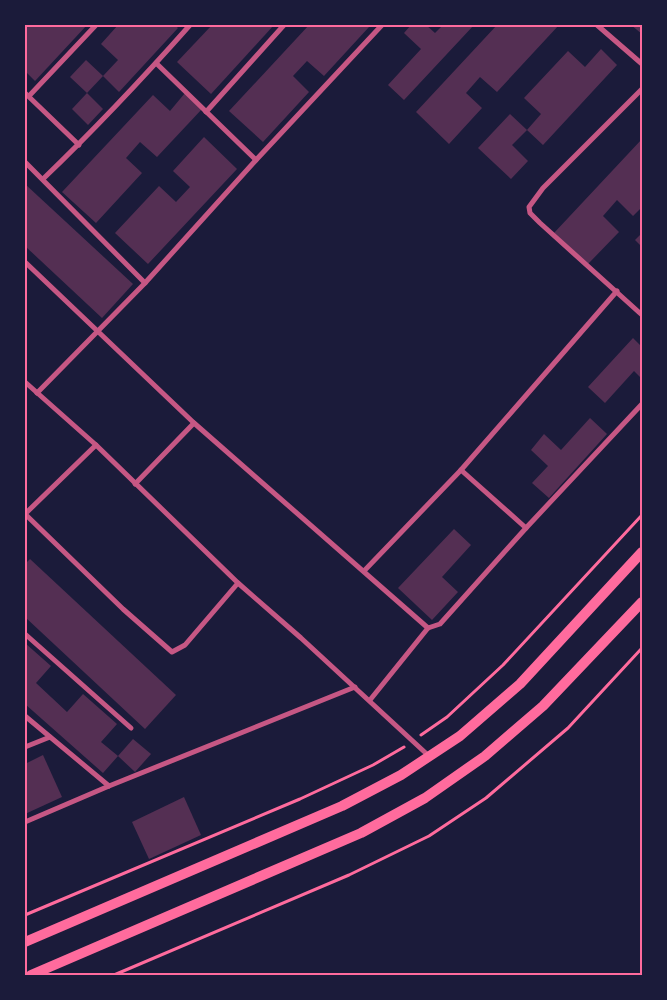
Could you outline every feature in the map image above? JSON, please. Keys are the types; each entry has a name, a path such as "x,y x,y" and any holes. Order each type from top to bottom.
{"main road":[{"path":"25,942 342,806 372,792 430,757 488,713 520,684 642,552"},
{"path":"31,975 361,833 425,798 485,756 543,706 642,602"}],"street":[{"path":"79,145 27,95 96,25"},
{"path":"43,179 79,145 156,64 190,25"},
{"path":"206,112 284,25"},
{"path":"596,25 642,64"},
{"path":"37,393 144,283 378,26"},
{"path":"156,64 256,160"},
{"path":"642,89 543,188 529,207 530,213 540,223 642,315"},
{"path":"25,162 144,283"},
{"path":"25,262 194,422 428,628"},
{"path":"364,572 461,470 617,291"},
{"path":"25,382 96,445 238,583 370,700 412,742 430,757"},
{"path":"370,700 428,628 440,624 526,528 642,404"},
{"path":"135,484 194,422"},
{"path":"96,445 25,514 124,609 172,652 185,645 238,583"},
{"path":"461,470 526,528"},
{"path":"25,634 132,728"},
{"path":"25,822 108,786 355,687"},
{"path":"25,716 108,786"},
{"path":"25,747 50,737"}],"path":[{"path":"25,914 300,799 373,765 412,742 446,717 503,665 642,515"},
{"path":"114,975 349,875 429,836 486,798 568,728 642,648"}],"building":[{"path":"25,25 87,25 35,81 25,71"},
{"path":"118,25 175,25 178,28 119,92 103,76 118,60 101,44"},
{"path":"212,25 274,25 211,94 177,62"},
{"path":"309,25 366,25 369,27 324,76 307,61 293,76 309,92 263,142 229,111"},
{"path":"411,25 426,25 435,33 443,25 474,25 404,100 388,85 421,49 404,33"},
{"path":"497,25 559,25 497,92 480,77 466,93 482,108 449,144 416,112"},
{"path":"631,25 642,25 642,34"},
{"path":"601,49 617,65 543,145 527,130 541,114 524,98 568,51 585,67"},
{"path":"86,60 103,76 87,93 70,77"},
{"path":"87,93 103,109 88,125 72,109"},
{"path":"185,93 202,109 157,157 140,142 126,158 142,173 96,223 62,192 153,95 170,111"},
{"path":"510,114 527,130 512,145 528,161 511,179 478,148"},
{"path":"204,137 237,169 148,264 115,233 159,186 176,202 190,187 173,171"},
{"path":"642,139 642,207 633,216 617,200 603,216 619,232 588,264 554,233"},
{"path":"25,184 133,284 102,318 25,246"},
{"path":"642,233 642,247 635,240"},
{"path":"633,338 642,347 642,379 634,371 605,403 588,387"},
{"path":"590,418 607,434 549,498 532,483 548,466 531,450 544,434 561,450"},
{"path":"454,529 471,545 442,577 458,592 432,620 398,588"},
{"path":"30,559 176,695 145,729 25,617 25,564"},
{"path":"25,643 51,666 36,683 67,712 83,694 117,724 101,742 118,756 103,773 25,704"},
{"path":"133,739 151,754 135,772 118,756"},
{"path":"43,755 62,797 25,814 25,764"},
{"path":"184,797 201,835 149,859 132,822"}]}
